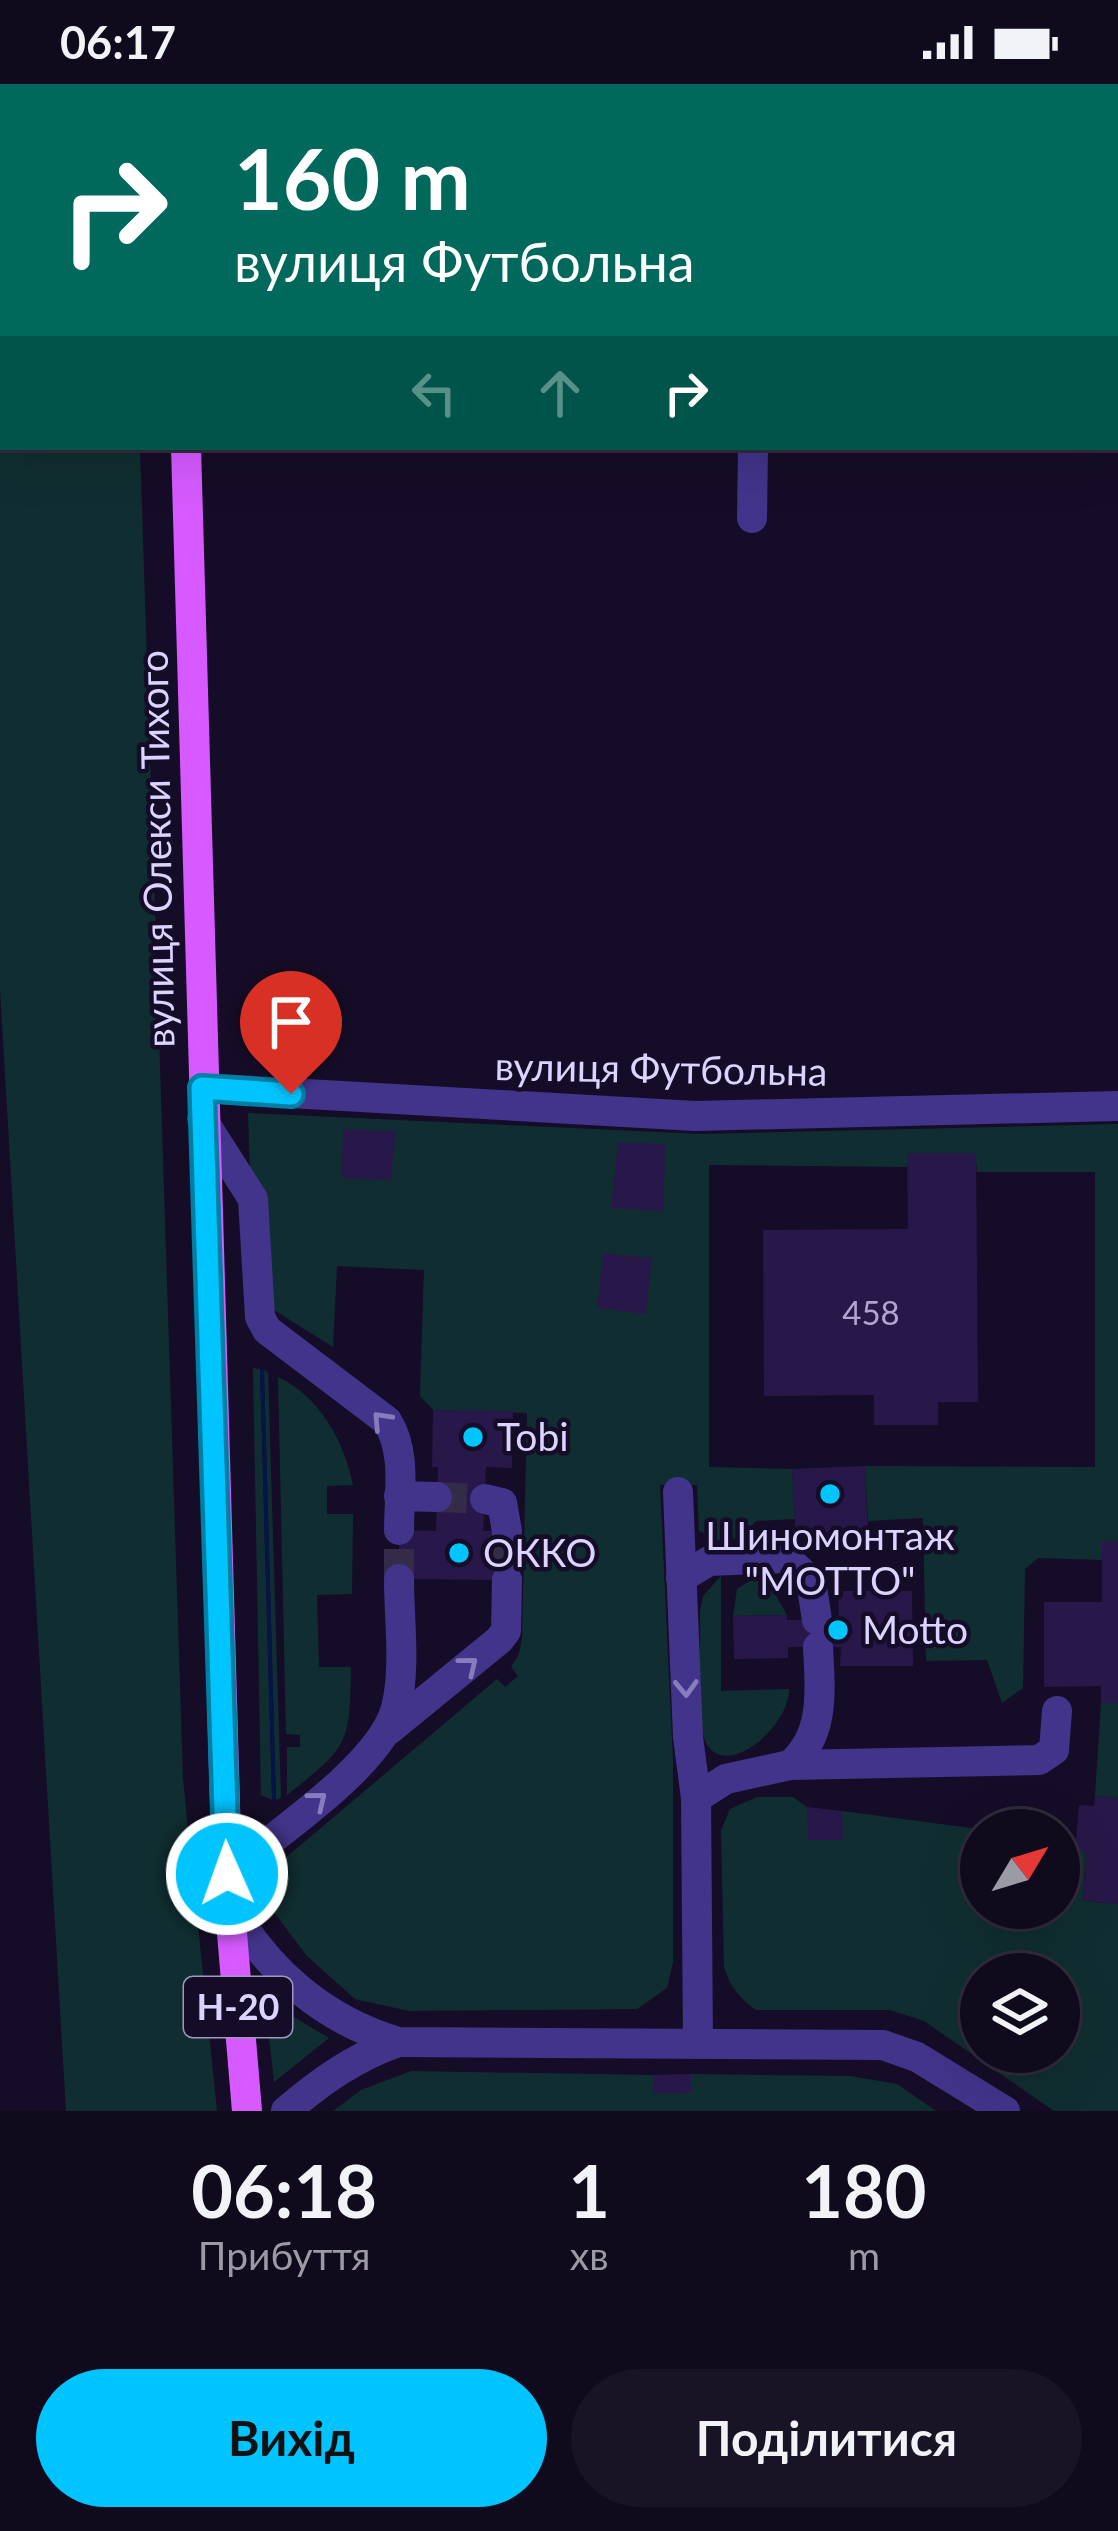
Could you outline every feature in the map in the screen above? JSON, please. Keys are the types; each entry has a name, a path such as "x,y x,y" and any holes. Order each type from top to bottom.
{"main road":[{"name":"вулиця Олекси Тихого","path":"186,450 228,1889 248,2111"}],"street":[{"path":"752,518 754,450"},
{"name":"вулиця Футбольна","path":"202,1104 695,1116 1118,1106"},
{"path":"202,1104 253,1199 260,1317 268,1330 387,1421 399,1446 399,1530"},
{"path":"678,1492 688,1737 697,1798 698,2042"},
{"path":"399,1496 437,1497"},
{"path":"484,1499 502,1503 506,1531"},
{"path":"681,1578 709,1561 786,1558 811,1580 821,1702 806,1746 790,1765"},
{"path":"389,1730 400,1691 399,1579"},
{"path":"507,1580 506,1631 500,1640 389,1730 228,1889 256,1946 309,1999 364,2032 398,2042 883,2045 917,2057 1005,2111"},
{"path":"697,1798 726,1779 790,1765 1039,1760 1054,1750 1057,1712"},
{"path":"286,2111 336,2072 369,2052 398,2042"},
{"path":"883,2045 940,2087 963,2111"}],"green space":[{"path":"0,450 140,450 183,1779 217,2111 66,2111 0,989"},
{"path":"248,1113 701,1134 1118,1124 1118,1541 1102,1560 1038,1558 1025,1569 1023,1688 1002,1703 987,1660 926,1661 923,1518 868,1521 865,1466 1095,1467 1095,1172 977,1172 975,1153 908,1153 907,1167 709,1165 709,1467 792,1469 795,1519 756,1521 741,1538 717,1540 699,1531 697,1485 660,1485 673,1761 673,1962 667,1988 637,2009 409,2011 355,1999 307,1956 263,1898 263,1884 283,1860 497,1679 505,1687 518,1676 511,1667 522,1638 527,1413 433,1410 420,1396 424,1270 337,1266 333,1347 274,1310 250,1173"},
{"path":"253,1368 260,1369 272,1800 261,1795"},
{"path":"264,1370 268,1372 281,1798 276,1800"},
{"path":"278,1377 306,1396 328,1422 353,1485 327,1486 327,1514 353,1514 352,1594 317,1595 319,1667 351,1667 346,1729 334,1754 287,1795 287,1747 300,1747 300,1735 286,1734"},
{"path":"721,1576 721,1691 789,1689 786,1705 766,1735 737,1754 722,1755 711,1749 703,1734 699,1692 700,1611 703,1596"},
{"path":"754,1578 769,1583 787,1615 733,1616 737,1589"},
{"path":"1101,1703 1118,1703 1118,1798 1095,1796"},
{"path":"757,1797 793,1797 807,1807 809,1840 842,1840 842,1811 960,1827 960,1929 1080,1929 1080,1851 1086,1852 1083,1901 1118,1904 1118,2111 1054,2111 999,2073 1080,2073 1080,1953 960,1953 960,2046 924,2021 890,2010 756,2010 750,2006 732,1986 724,1967 721,1830 730,1809"},
{"path":"265,2000 329,2038 274,2082"},
{"path":"411,2071 653,2075 653,2093 691,2074 850,2076 897,2084 936,2111 333,2111 361,2090"}],"shaded area":[{"path":"260,1369 264,1370 276,1800 272,1800"}],"building":[{"path":"343,1129 396,1131 391,1180 341,1178"},
{"path":"618,1142 666,1144 663,1211 611,1208"},
{"path":"907,1153 976,1153 978,1402 938,1402 938,1425 874,1425 874,1395 764,1396 763,1230 908,1229"},
{"path":"603,1253 652,1258 646,1314 597,1308"},
{"path":"433,1410 513,1411 512,1468 486,1467 483,1531 516,1531 515,1580 399,1579 399,1530 436,1531"},
{"name":"Шиномонтаж \"МОТТО\"","path":"865,1466 868,1534 796,1537 792,1469"},
{"path":"1102,1541 1118,1541 1118,1703 1101,1703 1101,1686 1044,1687 1044,1602 1102,1602"},
{"path":"838,1591 912,1591 913,1666 840,1666 841,1647 788,1647 788,1658 734,1659 733,1616 839,1620"},
{"path":"1095,1796 1118,1798 1118,1904 1083,1901 1086,1852 1080,1851 1079,1805 1094,1806"},
{"path":"807,1807 842,1811 843,1840 808,1840"},
{"path":"691,2074 691,2093 653,2094 653,2075"}],"tunnel":[{"path":"437,1497 485,1499"},
{"path":"399,1530 399,1579"},
{"path":"507,1531 507,1580"}],"place":[{"name":"Tobi","path":"473,1437"},
{"name":"Шиномонтаж \"МОТТО\"","path":"830,1494"},
{"name":"ОККО","path":"459,1553"},
{"name":"Motto","path":"838,1630"}],"route":[{"path":"227,1874 202,1088 291,1094"}]}
